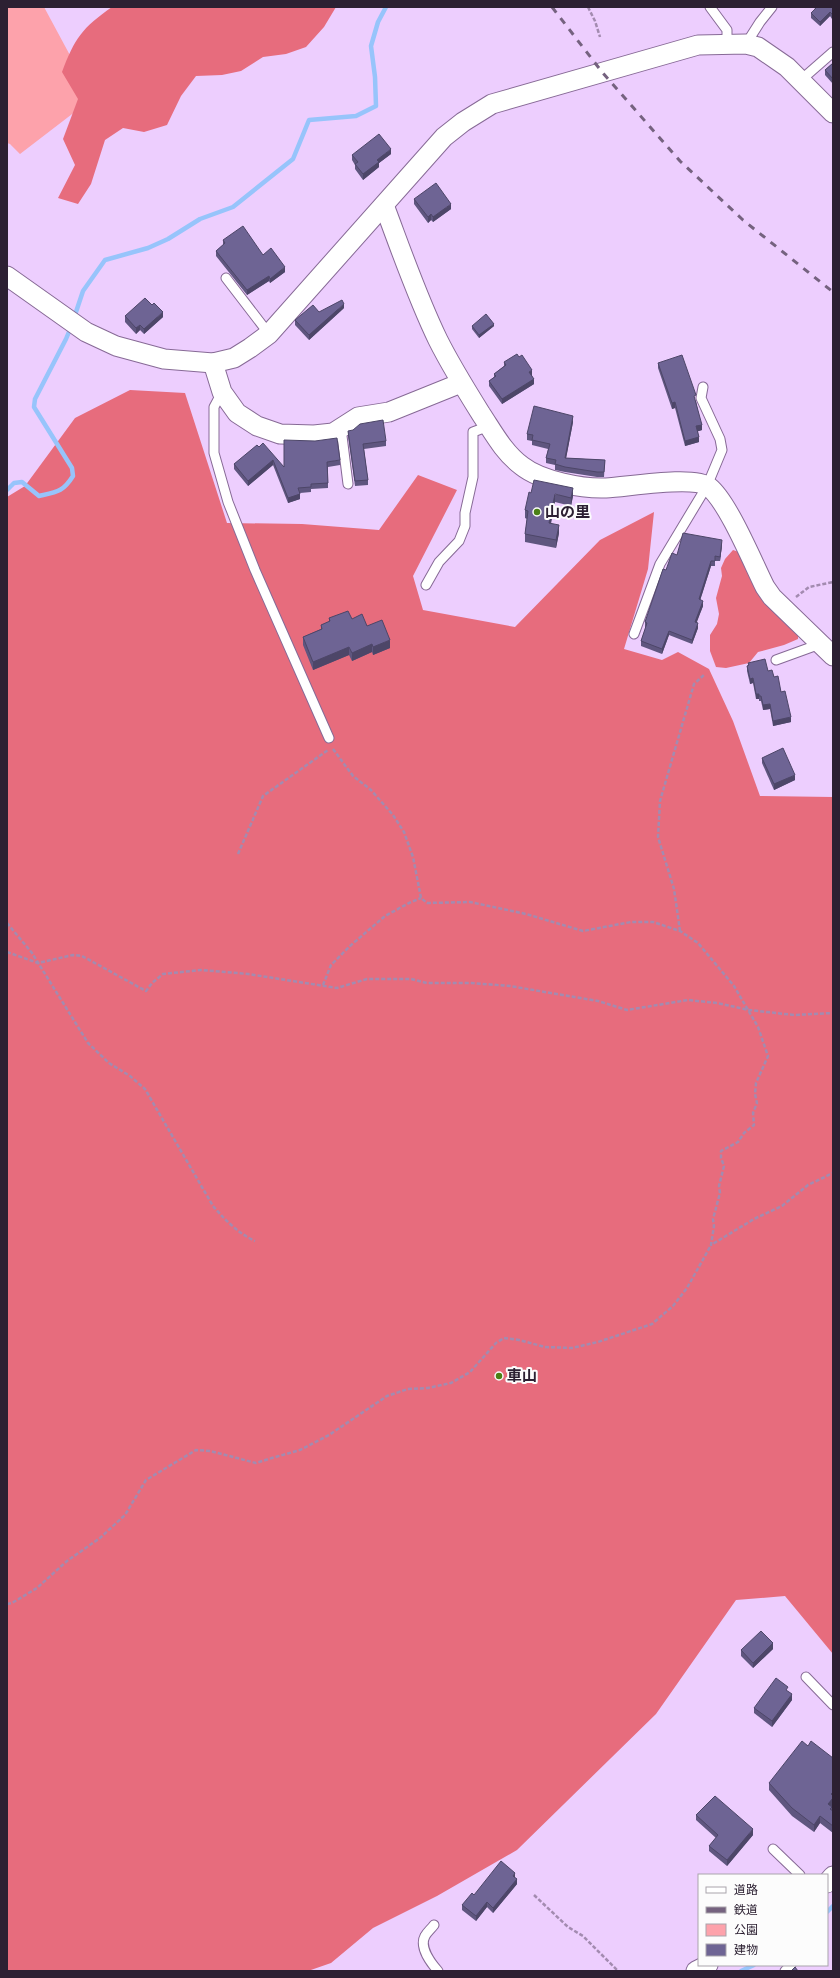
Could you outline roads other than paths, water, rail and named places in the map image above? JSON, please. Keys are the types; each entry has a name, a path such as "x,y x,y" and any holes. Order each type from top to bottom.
{"street":[{"path":"7,276 86,332 116,346 164,359 213,363 234,358 269,334 444,137 463,122 492,104 698,45 746,44 758,47 787,67 833,113"},
{"path":"384,205 422,304 438,341 461,383 510,456 523,467 575,486 605,488 682,482 695,482 707,486 723,504 765,587 827,650"},
{"path":"213,363 222,392 237,412 257,426 280,434 314,435 333,433 358,417 389,412 461,383"},
{"path":"696,1971 706,1966"}],"lane":[{"path":"710,7 727,30 727,44"},
{"path":"746,44 772,7"},
{"path":"801,80 833,52"},
{"path":"226,278 269,334"},
{"path":"634,634 660,564 707,486 722,450 720,439 701,398 703,387"},
{"path":"222,392 214,407 214,453 228,502 255,570 328,738"},
{"path":"426,585 439,562 459,542 465,526 464,513 473,477 473,432 489,426"},
{"path":"341,428 348,484"},
{"path":"776,660 827,650"},
{"path":"806,1677 833,1705"},
{"path":"773,1848 799,1874"},
{"path":"434,1926 424,1937 424,1946 430,1962 438,1971"}],"waterway":[{"path":"74,318 83,291 105,260 148,248 168,239 200,219 233,207 293,159 309,120 356,116 376,106 375,77 371,46 378,22 386,7"},
{"path":"7,490 14,483 22,482 39,496 63,488 73,476 72,468 34,407 35,399 71,327"},
{"path":"828,1911 833,1906"},
{"path":"741,1971 752,1966"}],"railway":[{"path":"552,7 602,72 680,161 743,220 833,292"}],"place":[{"name":"山の里","path":"537,512"},
{"name":"車山","path":"499,1376"}]}
